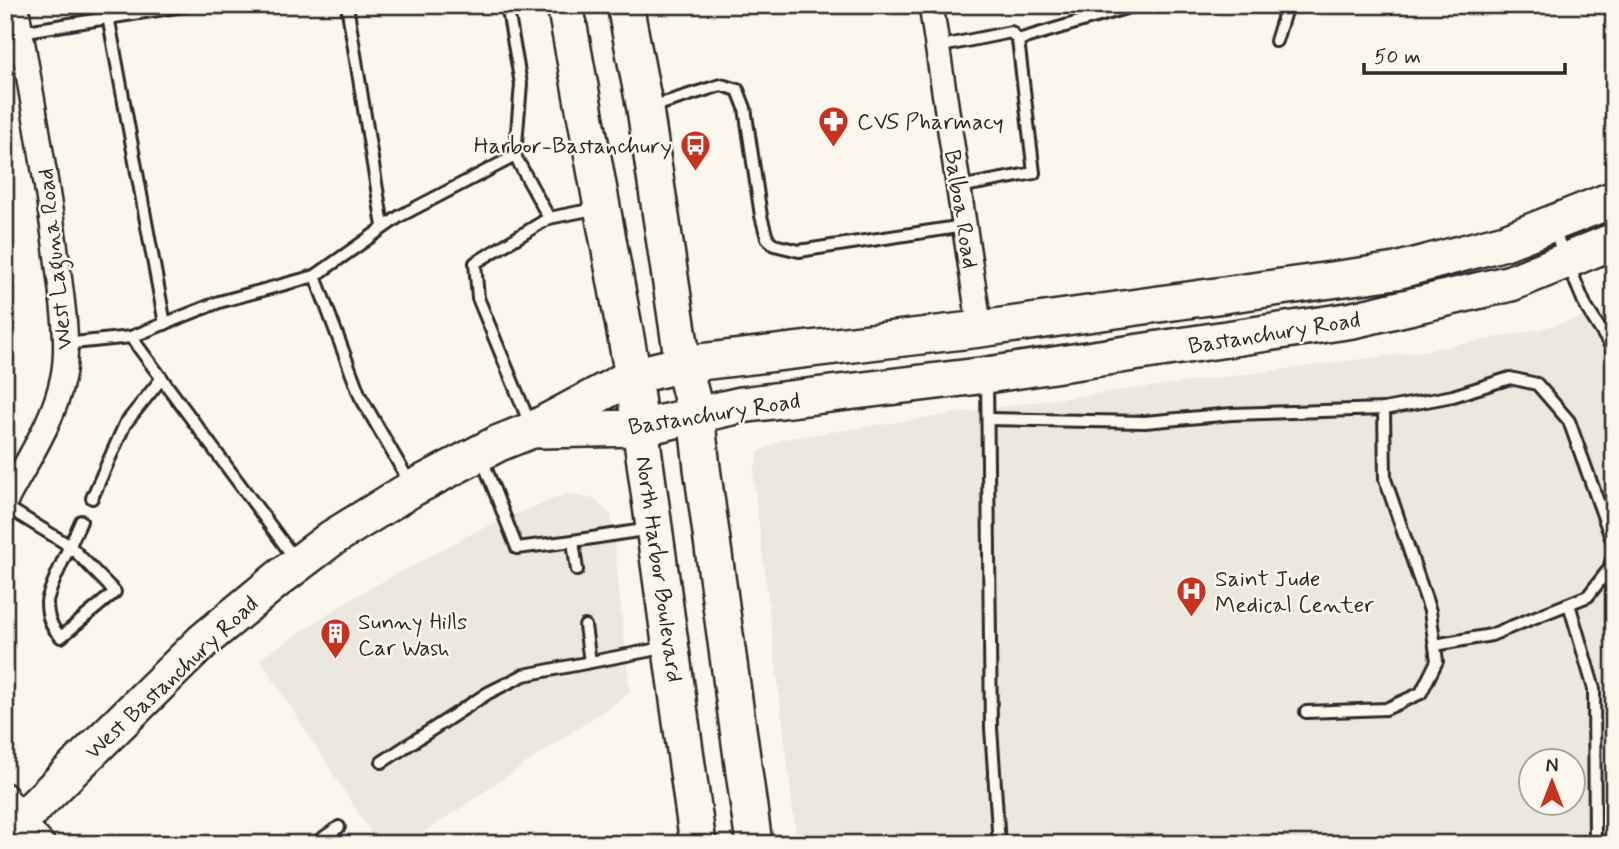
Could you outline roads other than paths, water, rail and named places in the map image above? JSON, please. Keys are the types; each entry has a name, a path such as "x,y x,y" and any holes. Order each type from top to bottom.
{"main road":[{"name":"North Harbor Boulevard","path":"565,5 633,376 698,844"},
{"path":"625,5 645,109 683,364 696,414 754,844"},
{"name":"Bastanchury Road","path":"532,430 633,376 683,364 980,329 1396,271 1505,242 1614,198"},
{"name":"Bastanchury Road","path":"532,430 640,428 741,405 987,375 1353,320 1511,283 1614,241"},
{"name":"West Bastanchury Road","path":"19,824 203,641 332,538 413,488 499,443 532,430"}],"street":[{"name":"West Laguna Road","path":"5,504 48,420 64,375 65,321 41,144 16,5"},
{"name":"Balboa Road","path":"932,5 980,329"}],"lane":[{"path":"106,5 165,324"},
{"path":"20,32 188,5"},
{"path":"347,5 383,226"},
{"path":"507,5 521,84 514,156 549,218"},
{"path":"1018,40 1136,5"},
{"path":"1276,41 1287,5"},
{"path":"937,47 1011,32 1018,40 1034,173 959,187"},
{"path":"645,109 721,85 737,90 745,108 761,216 767,237 774,245 799,251 964,226"},
{"path":"64,344 131,337 219,302 316,276 383,226 514,156"},
{"path":"532,430 478,298 475,263 549,218 601,207"},
{"path":"1552,225 1587,307 1614,351"},
{"path":"316,276 360,396 413,488"},
{"path":"131,337 299,564"},
{"path":"987,375 991,728 999,844"},
{"path":"92,498 125,424 162,378"},
{"path":"988,419 1145,422 1232,414 1384,409 1453,396 1510,378 1537,384 1569,421 1614,546"},
{"path":"1306,712 1386,709 1421,693 1437,661 1430,611 1385,479 1384,409"},
{"path":"480,453 517,548 653,529"},
{"path":"5,504 70,546 115,592 61,636 51,626 47,600 70,546 81,521"},
{"path":"573,541 577,570"},
{"path":"1435,645 1491,635 1588,596 1609,569 1614,552"},
{"path":"1569,604 1594,689 1595,844"},
{"path":"585,626 590,662"},
{"path":"382,762 488,693 524,675 670,646"},
{"path":"314,844 339,827"}],"place":[{"name":"CVS Pharmacy","path":"834,148"},
{"name":"Harbor-Bastanchury","path":"695,172"},
{"name":"Saint Jude Medical Center","path":"1192,618"},
{"name":"Sunny Hills Car Wash","path":"335,661"}]}
